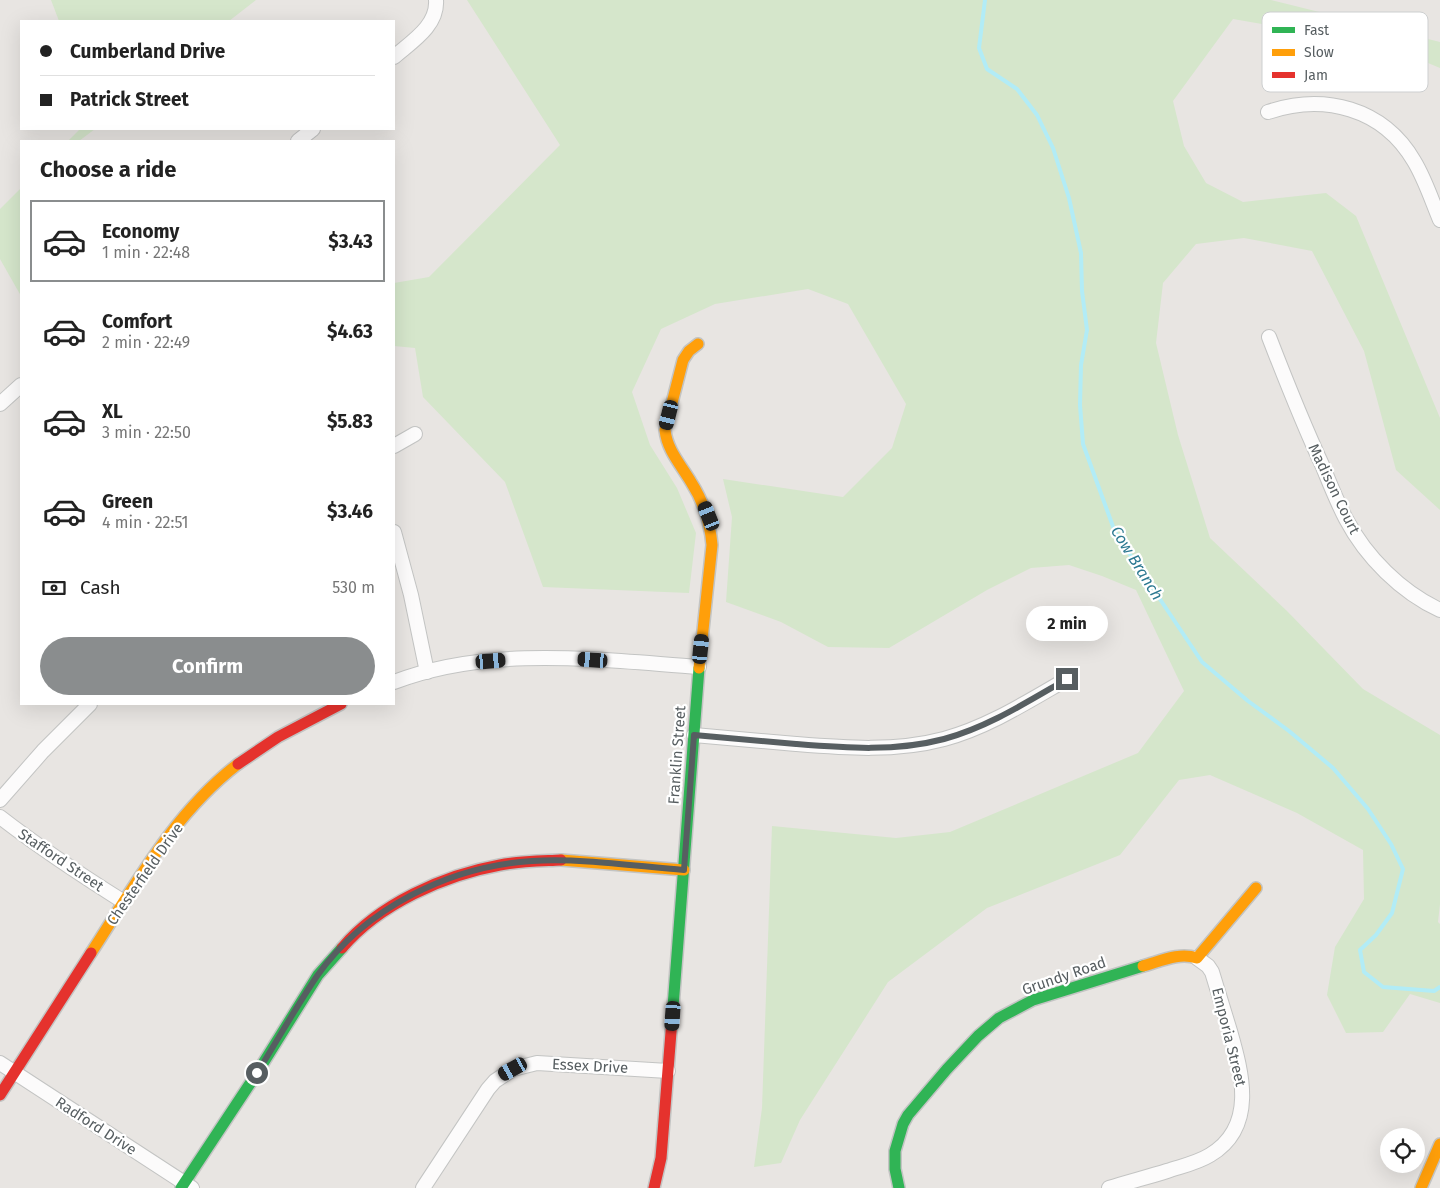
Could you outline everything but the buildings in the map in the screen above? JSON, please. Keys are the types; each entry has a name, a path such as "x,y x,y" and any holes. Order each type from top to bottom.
{"street":[{"path":"395,56 430,25 436,11 436,0"},
{"path":"1268,112 1302,104 1321,104 1355,111 1372,120 1395,137 1413,159 1421,173 1440,220"},
{"path":"299,140 312,130"},
{"name":"Madison Court","path":"1270,337 1310,440 1346,520 1372,558 1390,576 1410,593 1440,610"},
{"name":"Franklin Street","path":"654,1188 662,1158 699,667 712,532 709,516 703,501 670,449 666,440 665,430 683,360 698,344"},
{"path":"0,404 20,386"},
{"path":"395,445 415,434"},
{"path":"395,536 411,595 427,672"},
{"path":"395,682 427,672 478,662 518,658 557,658 699,667"},
{"path":"694,735 862,749 922,744 945,739 1000,717 1067,679"},
{"path":"0,800 43,751 89,705"},
{"name":"Chesterfield Drive","path":"0,1095 124,902 180,822 197,802 220,779 246,758 274,740 339,705"},
{"name":"Stafford Street","path":"0,817 36,845 124,902"},
{"path":"186,1186 318,975 346,944 392,906 440,882 470,872 531,861 562,860 684,870"},
{"path":"1197,958 1256,888"},
{"name":"Grundy Road","path":"900,1188 894,1168 894,1156 896,1140 901,1126 908,1115 971,1042 990,1025 1010,1011 1033,1000 1176,956 1188,955 1197,958"},
{"name":"Emporia Street","path":"1109,1188 1193,1163 1210,1156 1222,1147 1231,1136 1238,1122 1243,1092 1234,1048 1212,972 1208,966 1197,958"},
{"name":"Essex Drive","path":"423,1188 488,1089 495,1081 513,1069 537,1063 668,1071"},
{"name":"Radford Drive","path":"0,1064 186,1186"},
{"path":"1421,1188 1440,1144"}],"green space":[{"path":"51,0 256,0 230,20 59,20"},
{"path":"467,0 1271,0 1319,12 1262,12 1262,24 1233,19 1173,101 1184,146 1206,183 1243,202 1326,193 1356,216 1440,418 1440,510 1396,470 1364,351 1312,251 1244,238 1196,244 1163,283 1156,343 1178,435 1210,538 1287,611 1363,689 1440,735 1440,904 1438,922 1440,924 1440,1003 1410,994 1383,1032 1346,1033 1327,995 1335,947 1364,899 1363,850 1297,813 1210,775 1179,780 1120,855 987,908 888,982 800,1120 781,1163 754,1167 762,1108 772,826 896,838 950,832 1138,753 1184,691 1136,590 1069,565 1031,568 987,590 889,648 828,647 781,622 726,602 732,517 723,479 843,497 892,448 906,404 848,304 808,289 715,304 661,329 632,392 650,445 677,488 696,533 689,593 543,587 505,482 423,397 415,348 395,346 395,283 429,277 560,145"},
{"path":"1428,39 1440,42 1440,68 1428,63"},
{"path":"79,130 94,130 80,140 69,140"},
{"path":"20,189 20,294 0,259 0,209"}],"waterway":[{"name":"Cow Branch","path":"985,0 979,48 987,69 1017,89 1037,115 1053,148 1069,198 1081,253 1082,291 1087,330 1081,365 1080,405 1083,444 1115,532 1202,662 1333,768 1368,809 1391,844 1403,869 1392,913 1376,935 1360,950 1364,972 1383,987 1434,991 1440,987"}],"traffic: fast":[{"path":"673,1007 699,668"},
{"path":"181,1188 257,1073 318,975 342,948"},
{"path":"899,1188 895,1169 895,1151 903,1124 908,1115 947,1069 978,1036 999,1018 1033,1000 1143,966"}],"traffic: slow":[{"path":"698,344 689,351 683,360 665,430 671,451 696,490 703,505 711,537 712,545 699,668"},
{"path":"91,953 140,877 175,828 215,783 238,764"},
{"path":"561,860 684,870"},
{"path":"1143,966 1177,957 1190,956 1197,958 1256,888"},
{"path":"1421,1188 1440,1144"}],"traffic: jam":[{"path":"238,764 278,737 339,705"},
{"path":"342,948 374,918 393,905 435,884 457,876 500,865 561,860"},
{"path":"0,1095 91,953"},
{"path":"654,1188 661,1158 673,1007"}],"route":[{"path":"257,1073 318,975 336,954 368,924 392,906 413,894 470,872 500,865 531,861 562,860 684,870 694,735 862,749 922,744 945,739 1000,717 1067,679"}]}
